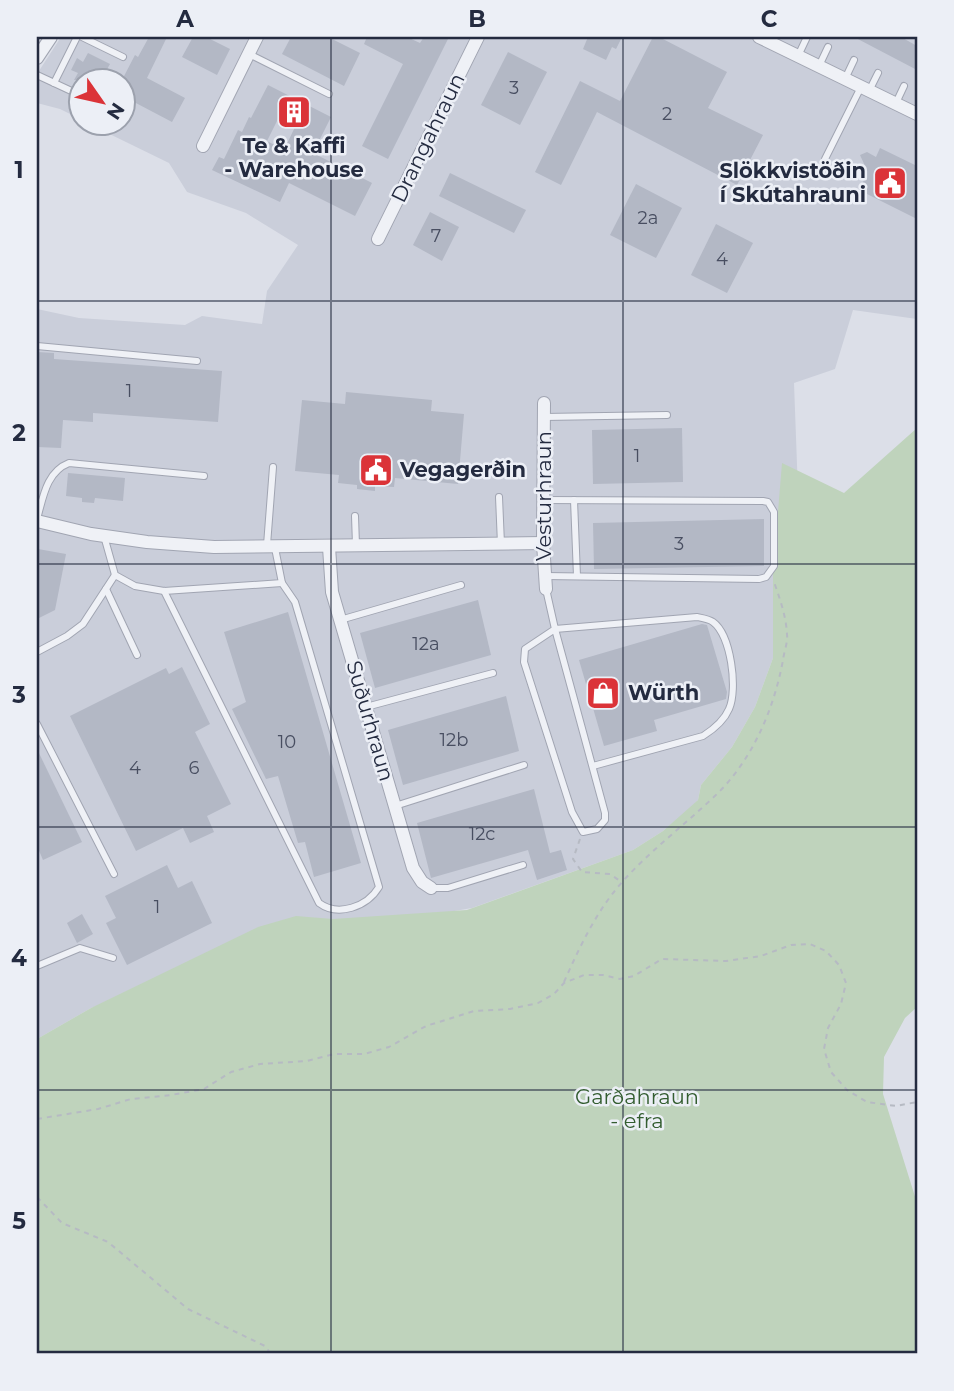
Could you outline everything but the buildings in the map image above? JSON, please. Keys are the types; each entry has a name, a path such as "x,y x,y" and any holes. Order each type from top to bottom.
{"street":[{"path":"37,58 51,37"},
{"path":"203,146 257,37"},
{"name":"Drangahraun","path":"378,239 478,37"},
{"path":"760,37 896,104 916,109"},
{"name":"Vesturhraun","path":"544,402 543,543 546,582"},
{"path":"37,520 104,536 178,545 271,548 543,543"},
{"name":"Suðurhraun","path":"329,547 332,592 413,868 422,882 431,888"}],"lane":[{"path":"54,83 80,37 122,57"},
{"path":"797,56 807,37"},
{"path":"819,66 828,47"},
{"path":"249,54 329,94"},
{"path":"845,79 854,60"},
{"path":"825,159 865,89 878,73"},
{"path":"37,75 66,89"},
{"path":"896,104 904,86"},
{"path":"37,346 197,361"},
{"path":"544,417 667,415"},
{"path":"37,520 50,478 57,469 69,463 204,476"},
{"path":"164,591 319,903 328,910 342,910 373,897 379,887 296,602 282,583 271,548 273,467"},
{"path":"499,497 501,544"},
{"path":"543,500 763,500 768,502 774,512 774,566 771,572 759,579 577,576 546,582 555,629 605,820 597,829 583,832 572,812 524,662 526,649 555,629 697,617 712,622 721,632 734,675 733,698 729,711 703,736 593,766"},
{"path":"574,500 577,576"},
{"path":"355,516 356,547"},
{"path":"104,536 115,575 135,586 164,591 282,583"},
{"path":"37,652 83,624 115,575"},
{"path":"340,620 461,585"},
{"path":"106,589 137,655"},
{"path":"366,707 493,673"},
{"path":"37,724 114,874"},
{"path":"395,806 524,765"},
{"path":"431,888 448,887 523,865"},
{"path":"37,966 80,948 113,958"}],"path":[{"path":"37,1119 131,1099 204,1089 232,1072 260,1064 307,1061 334,1054 364,1054 389,1046 426,1026 474,1011 510,1009 538,1003 554,993 564,983 578,949 600,910 622,883 719,792 742,763 763,727 778,684 787,636 781,602 771,572"},
{"path":"583,832 573,859 582,873 610,874 622,883"},
{"path":"564,983 584,975 620,979 634,976 662,960 726,961 761,956 791,945 810,944 826,951 839,965 846,984 841,1004 828,1028 824,1049 831,1072 847,1090 867,1102 896,1106 917,1102"},
{"path":"37,1197 62,1223 108,1242 188,1309 265,1346 271,1354"}],"shaded area":[{"path":"61,37 917,37 917,319 853,310 835,369 794,383 800,546 774,625 773,658 755,707 732,747 701,785 698,800 691,808 663,831 633,850 472,908 331,932 91,1008 37,1039 37,309 79,318 185,325 202,316 262,324 267,291 298,245 246,213 187,192 169,163 114,136 136,136 136,66 66,66 66,112 37,103 37,74"}],"green space":[{"name":"Garðahraun - efra","path":"917,428 917,1007 905,1018 884,1057 883,1094 917,1203 917,1354 37,1354 37,1039 91,1008 258,927 296,916 333,919 467,910 633,850 663,831 698,800 701,785 732,747 755,707 773,658 773,573 782,463 844,493"}],"place":[{"name":"Te & Kaffi - Warehouse","path":"294,112"},
{"name":"Slökkvistöðin í Skútahrauni","path":"890,183"},
{"name":"Vegagerðin","path":"376,470"},
{"name":"Würth","path":"603,693"}]}
